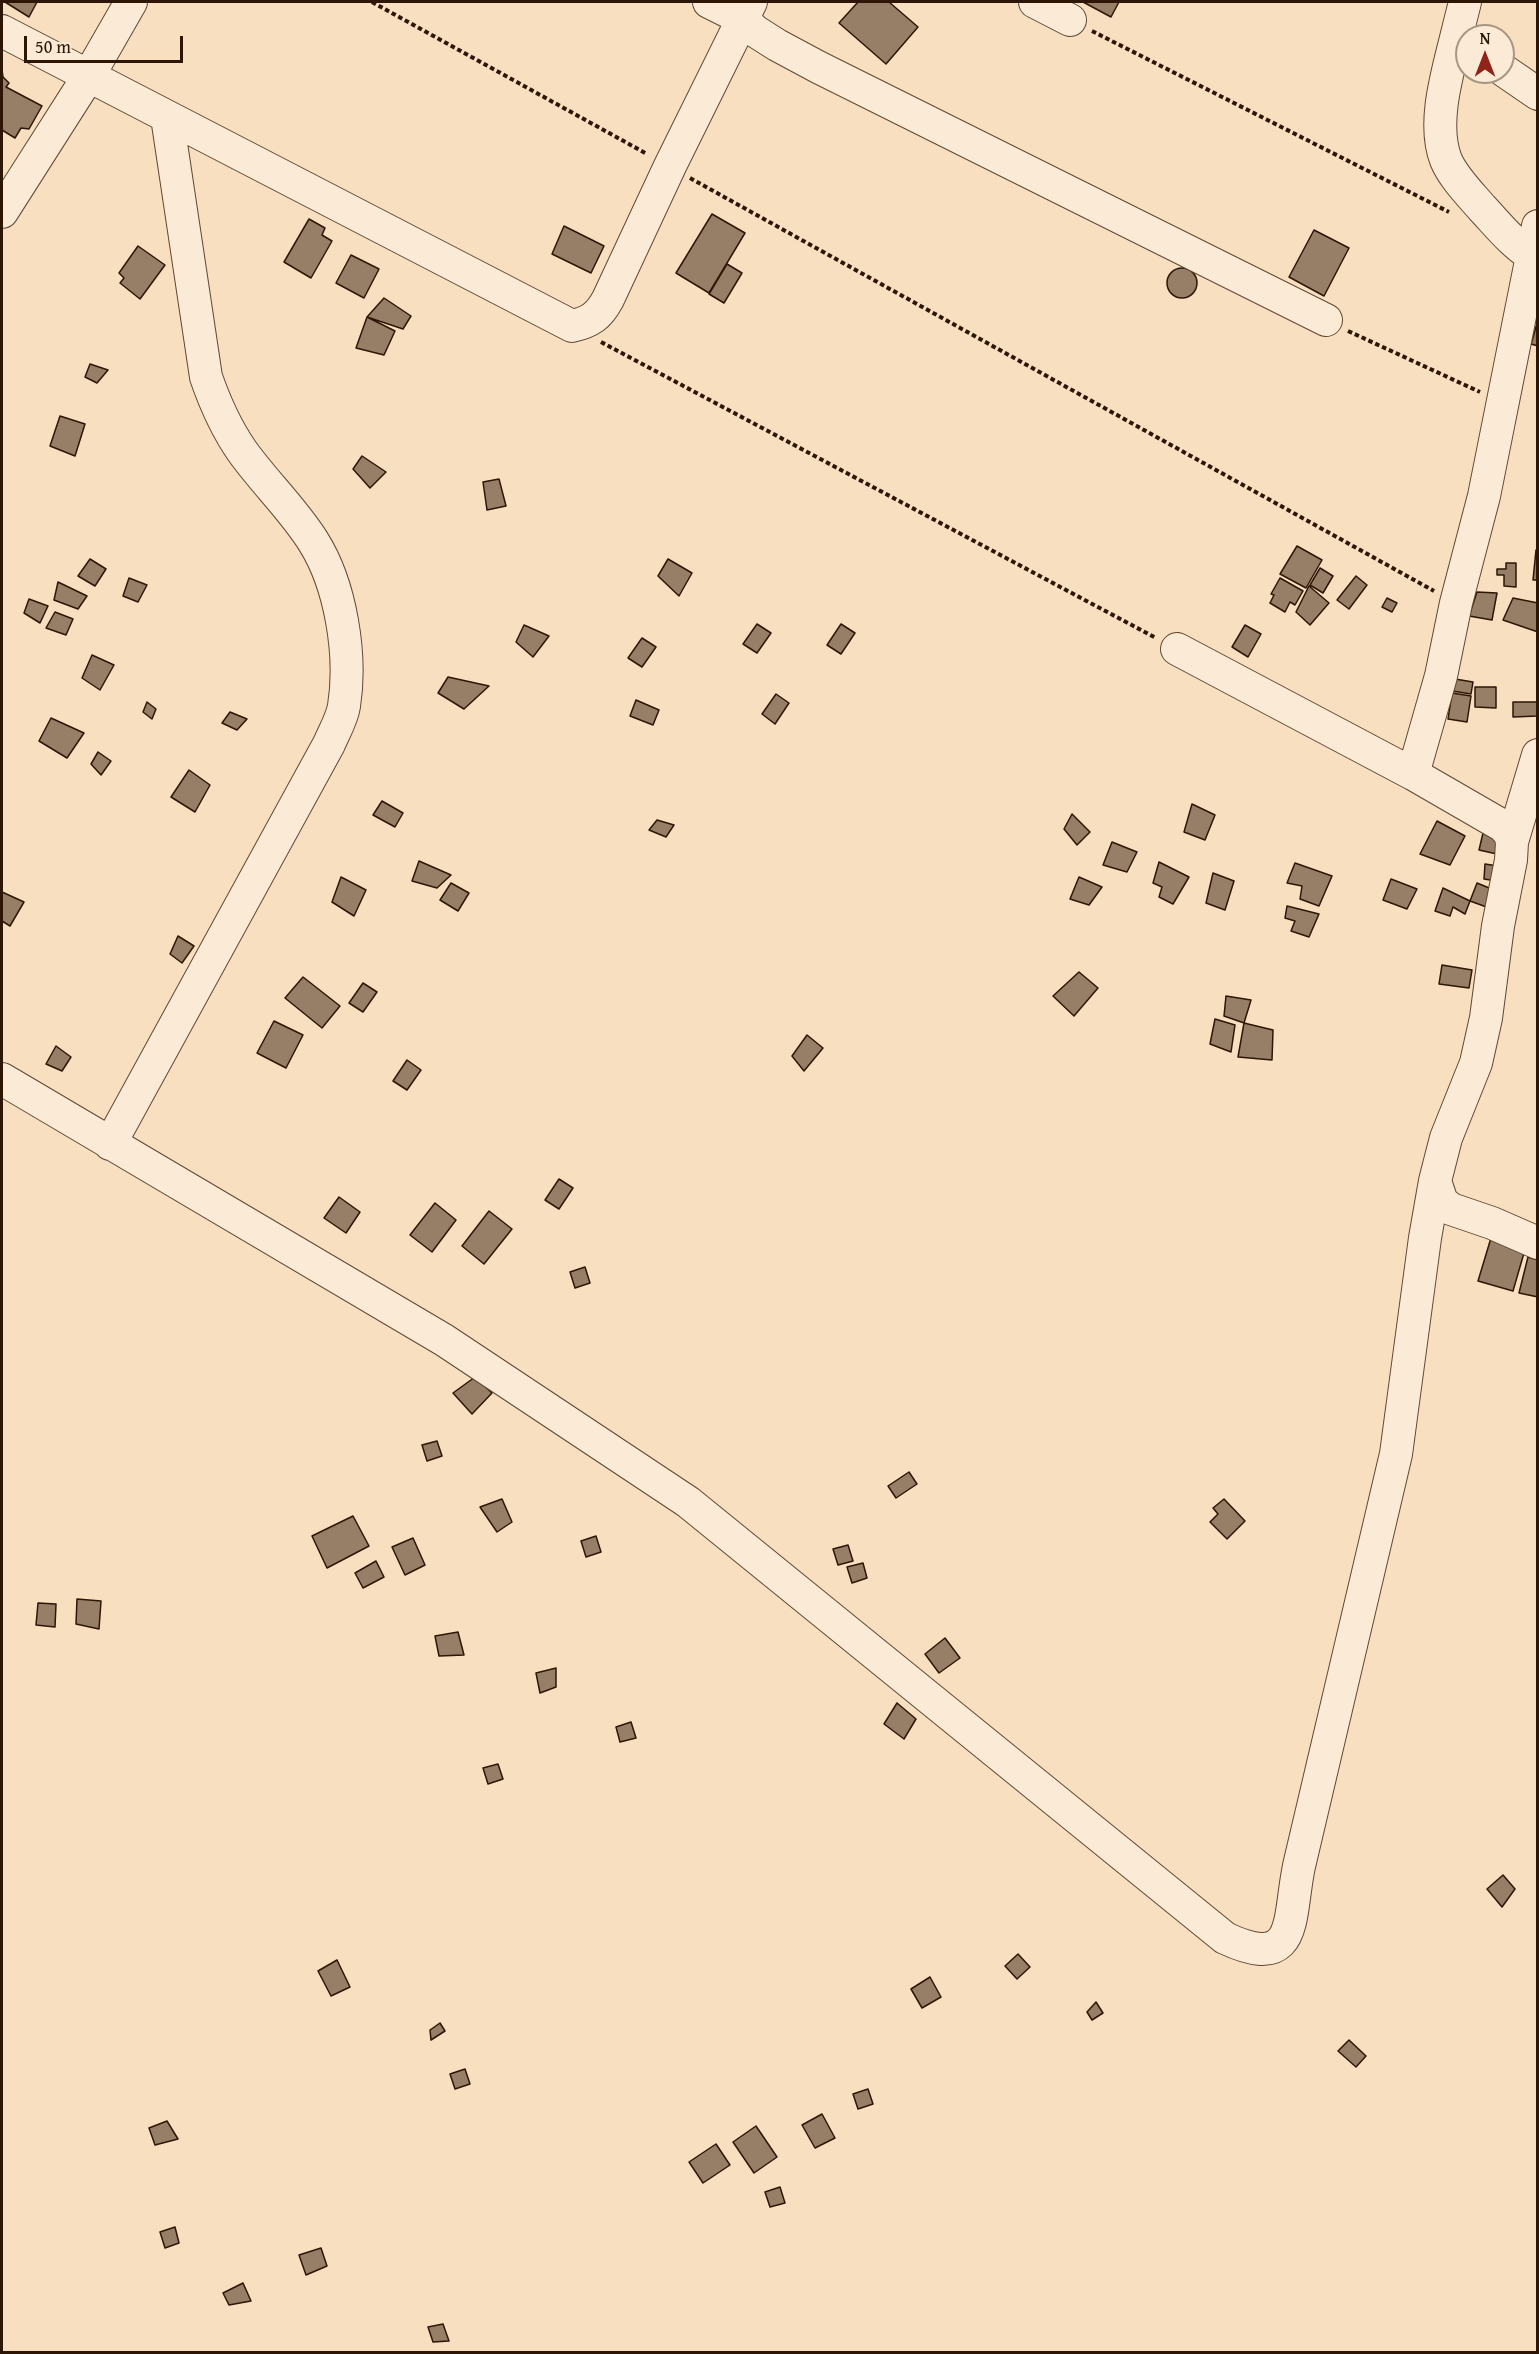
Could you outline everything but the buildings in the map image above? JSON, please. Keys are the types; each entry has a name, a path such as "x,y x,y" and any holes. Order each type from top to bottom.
{"street":[{"path":"2,212 88,77 131,2"},
{"path":"709,2 746,10 777,45 818,67 1326,320"},
{"path":"1035,2 1070,20"},
{"path":"2,31 572,326 592,320 601,312 746,10"},
{"path":"1413,774 1441,675 1456,603 1484,496 1534,241 1517,246 1472,196 1447,162 1440,137 1440,119 1455,57"},
{"path":"1515,78 1538,94"},
{"path":"110,1144 329,744 343,708 346,681 344,642 336,595 324,562 313,541 228,430 206,377 167,117"},
{"path":"1177,649 1413,774 1503,826 1510,834 1512,842"},
{"path":"2,1079 444,1340 688,1502 1225,1938 1245,1948 1262,1951 1276,1948 1286,1937 1291,1923 1299,1866 1396,1454 1425,1238 1435,1181 1446,1138 1472,1077 1482,1037 1512,842 1538,755"},
{"path":"1435,1181 1442,1202 1451,1209 1492,1223 1538,1243"}],"path":[{"path":"372,2 1456,603"},
{"path":"1070,20 1453,214"},
{"path":"1326,320 1504,403"},
{"path":"572,326 1177,649"}]}
